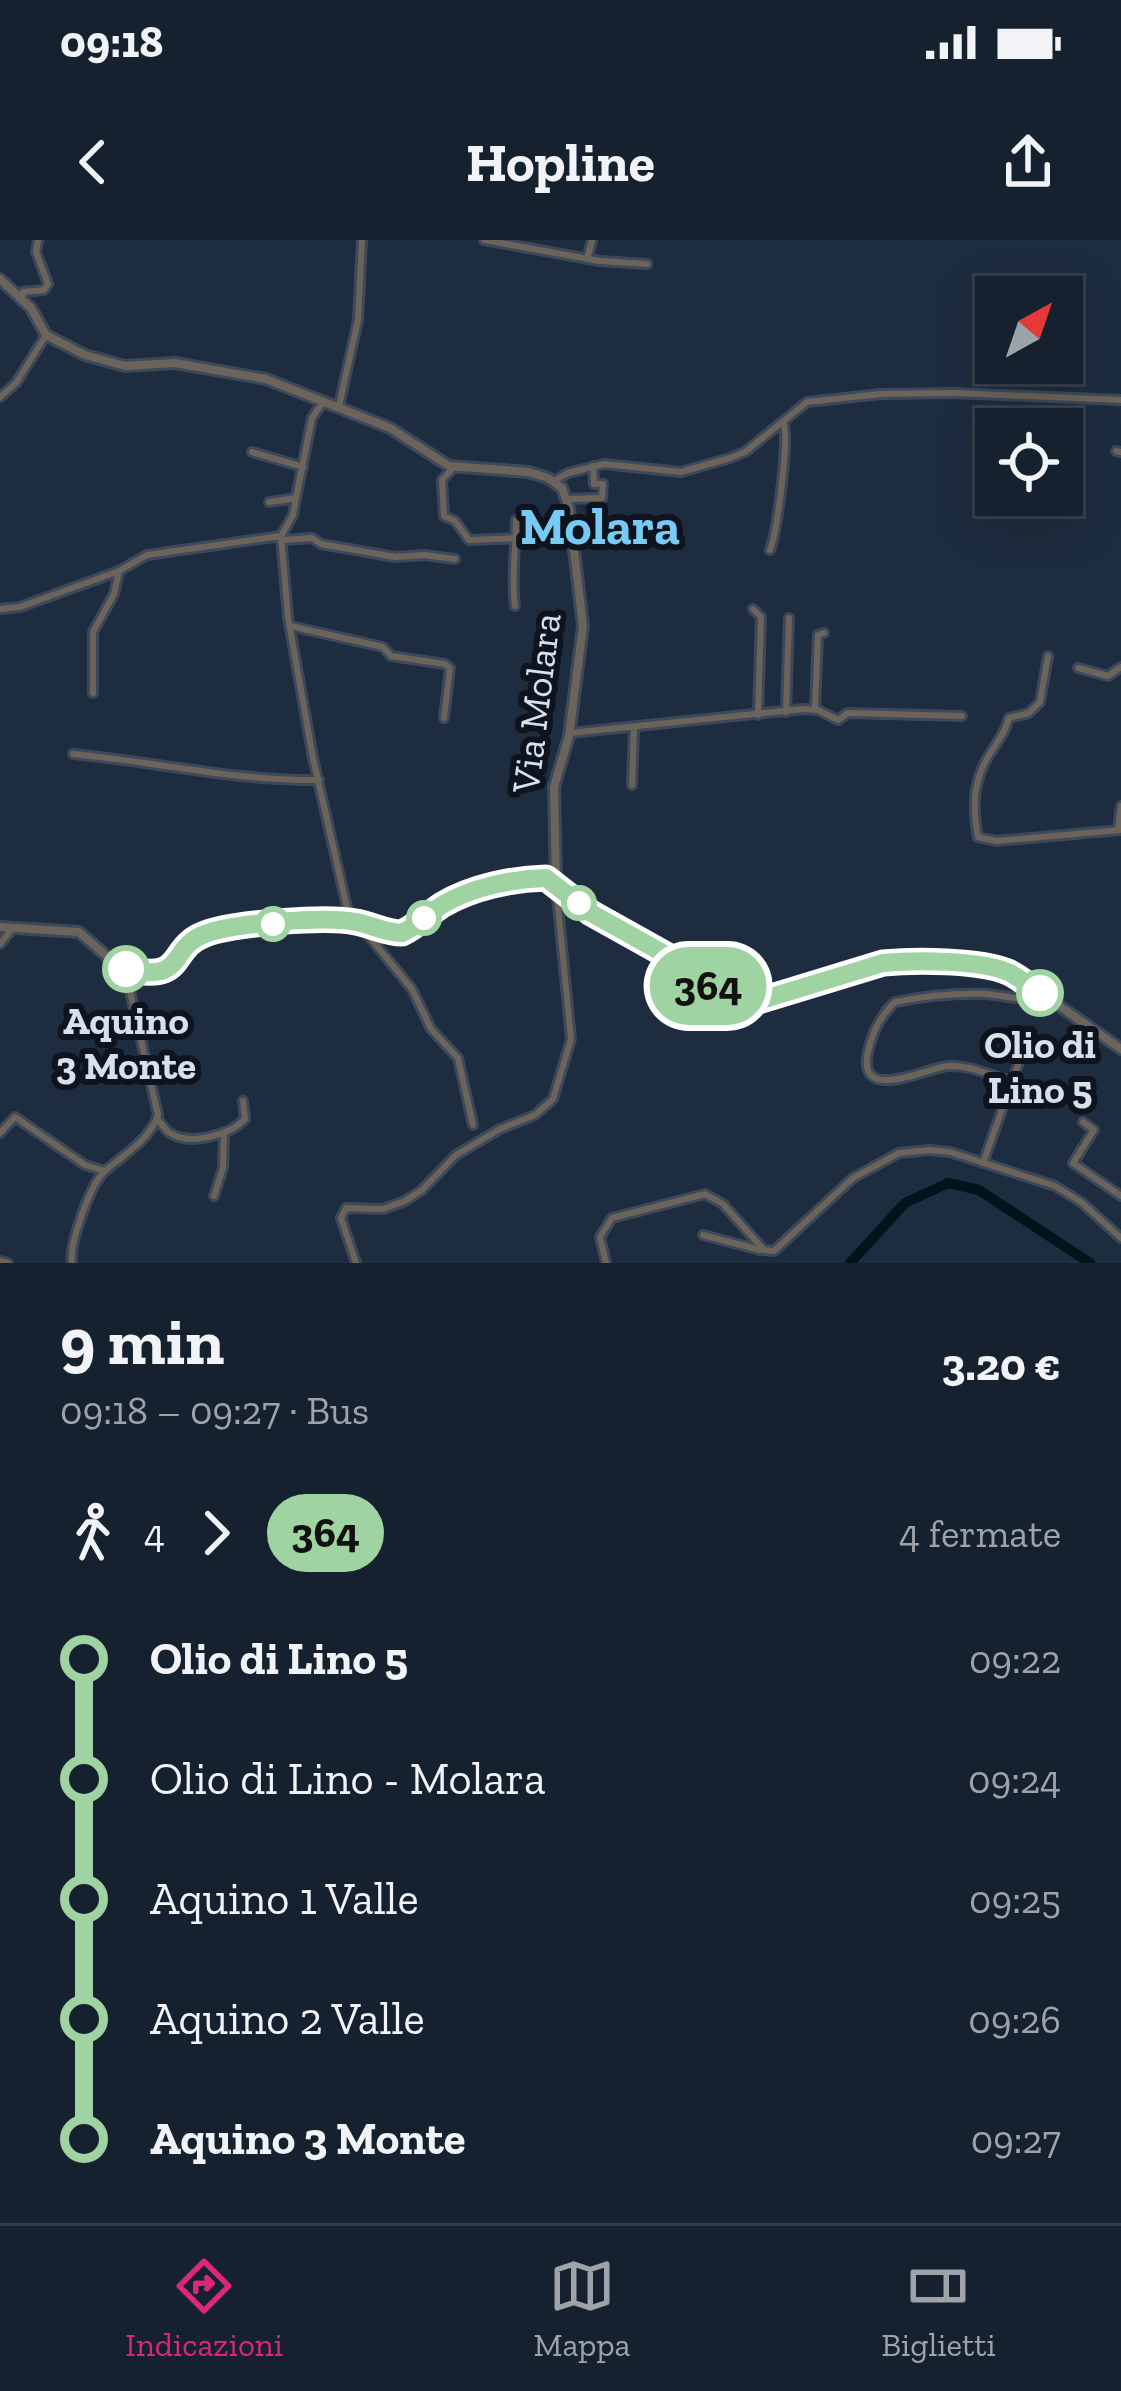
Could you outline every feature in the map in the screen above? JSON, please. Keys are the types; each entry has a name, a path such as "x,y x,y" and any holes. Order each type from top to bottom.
{"street":[{"path":"22,301 23,292 44,290 48,284 36,252 38,240"},
{"path":"339,406 358,320 362,240"},
{"path":"484,240 587,259 647,264"},
{"path":"587,259 592,240"},
{"path":"0,279 31,308 46,334 67,348 125,366 175,363 244,374 390,428 454,467 530,472 554,481 593,466 618,463 681,472 745,452 807,402 881,394 1121,400"},
{"path":"0,397 16,383 46,334"},
{"path":"322,402 312,418 293,514 281,538 290,626 350,921"},
{"path":"770,550 779,522 787,437 783,422"},
{"path":"252,452 303,466"},
{"path":"566,499 602,498 603,484 595,484 593,466"},
{"path":"454,467 442,480 445,516 455,520 469,540 572,536"},
{"name":"Via Molara","path":"554,481 566,499 583,626 570,733 554,787 556,883"},
{"path":"268,502 296,498"},
{"path":"515,606 511,573 516,562 516,520"},
{"path":"0,610 119,571 147,555 281,538 312,538 321,544 395,557 454,559"},
{"path":"93,693 93,632 119,571"},
{"path":"753,609 761,617 758,715"},
{"path":"785,712 789,617"},
{"path":"290,626 383,647 391,656 445,664 450,668 444,718"},
{"path":"814,710 816,645 818,635 824,633"},
{"path":"1048,656 1040,702 1029,713 1009,718 982,768 973,801 978,837 996,842 1120,829 1121,806"},
{"path":"1078,668 1108,676 1121,668"},
{"path":"570,733 814,710 838,720 848,713 962,716"},
{"path":"632,785 634,728"},
{"path":"73,754 319,780"},
{"path":"0,927 84,933 105,958 125,969 152,973 167,970 191,942 206,934 267,924 350,921 402,933 442,905 531,879 556,883 591,913 668,956 730,1000 758,1001 883,963 992,967 1016,975 1121,1049"},
{"path":"356,1263 340,1218 346,1208 383,1209 405,1201 456,1155 535,1115 553,1099 571,1039 556,883"},
{"path":"365,924 367,934 412,989 431,1029 458,1058 473,1126"},
{"path":"0,944 12,929"},
{"path":"72,1263 70,1253 98,1176 146,1138 157,1118 125,969"},
{"path":"1012,1081 975,1068 950,1066 889,1080 876,1077 866,1059 877,1026 895,1002 940,994 1033,1000 1044,995"},
{"path":"983,1162 1019,1062"},
{"path":"157,1118 176,1136 209,1137 244,1119 243,1101"},
{"path":"0,1133 15,1117 85,1165 105,1172"},
{"path":"1083,1122 1094,1130 1072,1163 1121,1196"},
{"path":"214,1196 223,1168 224,1132"},
{"path":"703,1235 764,1250 782,1248 854,1178 899,1153 950,1152 1055,1186 1082,1202 1121,1238"},
{"path":"606,1263 600,1237 612,1218 705,1194 723,1204 764,1250"}],"waterway":[{"path":"850,1263 905,1203 948,1183 979,1190 1090,1263"}],"bus line":[{"name":"364","path":"126,969 167,970 199,937 243,927 344,920 402,933 442,905 474,892 516,880 546,878 591,913 668,956 730,1000 758,1001 883,963 902,962 992,967 1016,975 1040,993"}],"place":[{"name":"Aquino 3 Monte","path":"126,969"},
{"name":"Olio di Lino 5","path":"1040,993"}],"district":[{"name":"Molara","path":"600,526"}]}
